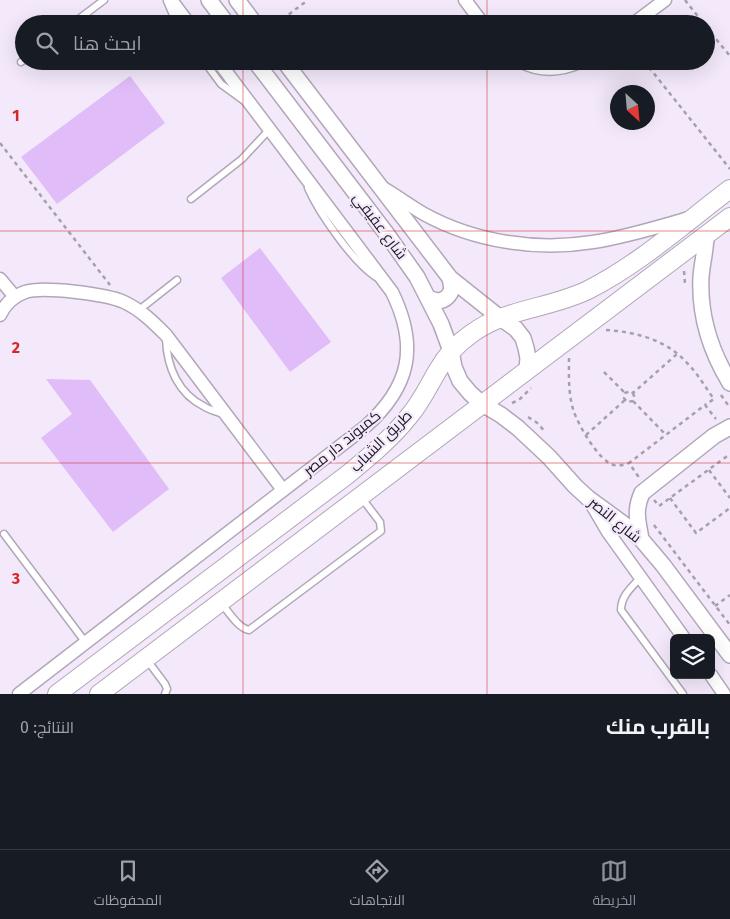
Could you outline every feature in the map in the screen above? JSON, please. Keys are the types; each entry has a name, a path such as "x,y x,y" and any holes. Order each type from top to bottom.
{"main road":[{"name":"طريق الشباب","path":"57,694 332,487 373,453 411,414 451,351 472,333 499,318 548,306 589,290 628,267 730,189"},
{"name":"طريق الشباب","path":"99,694 482,403 531,377 730,217"}],"street":[{"path":"171,0 182,15"},
{"path":"209,0 220,15"},
{"path":"237,0 248,15"},
{"path":"465,0 476,15"},
{"path":"645,15 665,0"},
{"name":"كمبوند دار مصر","path":"19,694 364,427 381,412 394,395 403,376 407,354 407,333 402,312 392,292 225,70"},
{"name":"شارع عفيفي","path":"262,70 417,277 442,324 454,367 460,381 482,403"},
{"name":"شارع عفيفي","path":"291,70 450,278 499,318 512,326 522,338 526,348 531,377"},
{"path":"380,186 425,214 458,229 492,239 526,245 561,246 594,242 694,217"},
{"path":"706,235 701,274 701,298 704,321 725,388"},
{"path":"429,298 438,301 447,298 452,289 450,278"},
{"path":"0,279 15,297"},
{"path":"0,315 7,304 15,297 38,289 105,297 123,302 139,310 166,336 283,490"},
{"name":"شارع النصر","path":"482,403 501,414 518,428 588,498 616,517 641,539 663,565 730,655"},
{"path":"641,539 636,513 642,493 714,436 726,422"},
{"path":"588,498 608,532 681,634"},
{"path":"714,679 724,694"}],"lane":[{"path":"84,15 104,0"},
{"path":"166,0 173,15"},
{"path":"211,70 227,90 250,103"},
{"path":"191,199 242,159 269,130"},
{"path":"139,310 177,280"},
{"path":"166,336 167,357 178,383 187,394 205,407 225,414"},
{"path":"221,602 240,626 249,630 377,534 380,530 380,522 360,496"},
{"path":"4,534 86,642"},
{"path":"640,578 624,595 621,602 621,610 684,694"},
{"path":"146,658 165,684 167,689 165,694"}],"path":[{"path":"288,15 308,0"},
{"path":"685,0 697,15"},
{"path":"715,37 730,56"},
{"path":"651,70 730,169"},
{"path":"0,144 123,302"},
{"path":"677,276 684,270 686,288"},
{"path":"562,360 570,354 569,385 578,423 605,461 612,465 621,466 629,463 714,399 688,364 670,348 649,338 626,331 602,330 610,325"},
{"path":"625,393 633,393 677,354"},
{"path":"604,372 625,393"},
{"path":"514,408 508,405 518,400 531,377"},
{"path":"725,388 730,408"},
{"path":"625,393 625,400"},
{"path":"633,393 633,401"},
{"path":"625,400 633,401 666,435"},
{"path":"586,435 625,400"},
{"path":"705,405 715,419 726,422"},
{"path":"527,416 539,424 547,436"},
{"path":"651,496 659,506 730,454"},
{"path":"629,463 638,476 636,479"},
{"path":"709,470 730,498"},
{"path":"670,498 696,533 730,508"},
{"path":"651,522 730,625"},
{"path":"715,606 730,595"}],"shaded area":[{"path":"130,76 165,123 57,204 21,157"},
{"path":"260,248 331,342 290,372 221,278"},
{"path":"46,379 90,380 169,489 113,532 41,438 72,414"}]}
